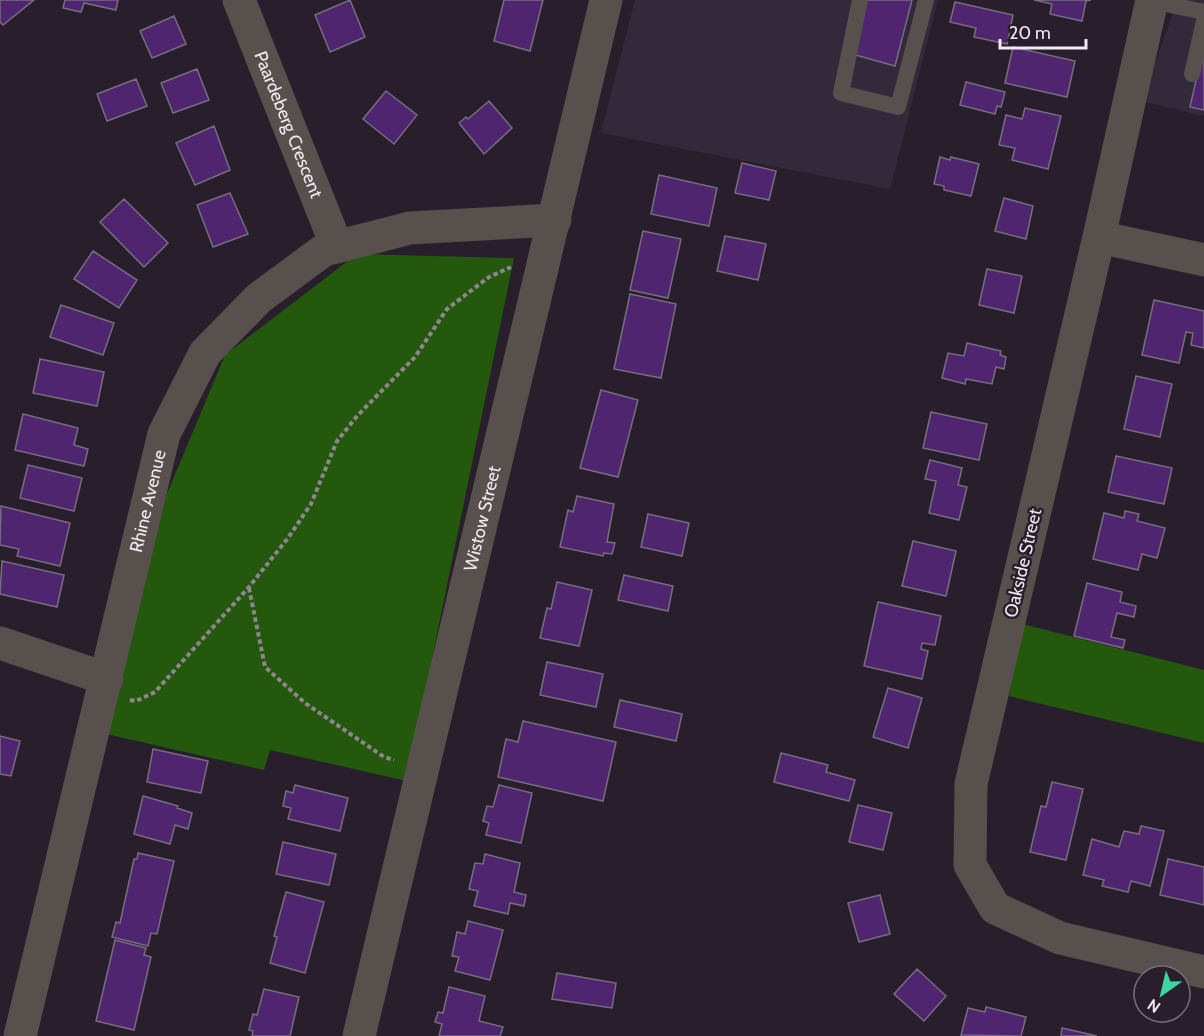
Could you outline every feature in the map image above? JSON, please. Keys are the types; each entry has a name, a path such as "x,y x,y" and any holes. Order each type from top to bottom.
{"street":[{"name":"Paardeberg Crescent","path":"239,0 337,247"},
{"name":"Wistow Street","path":"359,1036 606,0"},
{"name":"Oakside Street","path":"1152,0 971,784 970,865 995,908 1060,938 1204,972"},
{"name":"Rhine Avenue","path":"20,1036 116,689 164,434 206,353 259,298 324,250 410,228 555,220"},
{"path":"1099,237 1204,260"},
{"path":"0,643 116,689"}],"lane":[{"path":"860,0 841,93 898,107 926,0"},
{"path":"1152,0 1204,12"},
{"path":"1192,74 1204,21"}],"path":[{"path":"116,689 136,701 155,692 249,587 310,504 337,441 358,415 415,357 447,309 489,277 518,263"},
{"path":"249,587 265,668 305,704 384,757 401,762"}],"shaded area":[{"path":"635,0 938,0 890,189 601,133"},
{"path":"1178,0 1204,0 1204,116 1141,101"}],"green space":[{"path":"357,254 514,258 407,781 270,750 264,770 102,733 161,508 225,355"},
{"path":"1022,624 1204,670 1204,743 1009,696"}],"building":[{"path":"0,0 34,0 3,25 0,22"},
{"path":"65,0 118,0 116,10 84,3 81,12 63,8"},
{"path":"350,0 365,37 330,52 315,15"},
{"path":"504,0 543,0 530,51 494,41"},
{"path":"865,0 912,0 895,66 852,54"},
{"path":"1034,0 1091,0 1086,1 1082,21 1050,14 1052,4"},
{"path":"955,2 1013,15 1007,44 974,37 976,28 950,22"},
{"path":"174,16 186,44 152,58 140,31"},
{"path":"1204,45 1204,110 1190,107"},
{"path":"1013,47 1075,61 1067,97 1005,83"},
{"path":"197,69 209,100 173,113 161,83"},
{"path":"136,79 147,106 107,121 97,94"},
{"path":"966,82 1005,92 1001,107 997,106 995,114 960,105"},
{"path":"386,91 417,115 394,144 363,119"},
{"path":"489,101 512,128 484,154 459,123 466,117 468,119"},
{"path":"1025,108 1061,116 1048,169 1012,160 1015,148 999,145 1006,115 1022,119"},
{"path":"214,126 230,170 195,185 176,143"},
{"path":"940,157 950,160 951,157 979,164 971,196 944,190 944,186 934,184"},
{"path":"742,163 776,171 769,200 735,193"},
{"path":"659,175 717,188 709,226 651,214"},
{"path":"230,193 248,234 213,247 197,205"},
{"path":"1004,198 1033,206 1026,239 995,231"},
{"path":"124,199 168,243 144,267 100,222"},
{"path":"643,231 681,239 668,298 630,290"},
{"path":"725,236 766,244 758,280 717,271"},
{"path":"93,251 137,280 119,308 74,279"},
{"path":"987,269 1022,276 1014,313 979,305"},
{"path":"630,294 676,304 661,378 614,369"},
{"path":"1154,300 1204,311 1204,348 1191,345 1193,333 1186,332 1179,363 1142,355"},
{"path":"61,305 114,323 103,355 50,337"},
{"path":"967,343 1001,351 1000,355 1006,357 1004,369 996,367 992,384 966,379 965,384 942,378 948,353 964,356"},
{"path":"40,359 104,372 97,406 33,393"},
{"path":"1136,376 1172,384 1160,437 1124,429"},
{"path":"601,390 638,400 618,477 580,468"},
{"path":"931,412 987,424 979,460 923,448"},
{"path":"23,414 78,428 74,445 88,449 84,466 15,450"},
{"path":"1116,456 1172,468 1164,504 1108,492"},
{"path":"930,460 962,468 958,485 967,487 959,520 929,513 936,481 925,479"},
{"path":"28,465 82,478 74,511 20,498"},
{"path":"577,496 614,504 607,542 615,543 612,554 604,553 603,556 560,547 568,510 573,512"},
{"path":"1,506 70,523 60,566 17,556 19,549 0,545"},
{"path":"1125,511 1139,514 1137,521 1165,528 1157,558 1142,554 1138,570 1093,559 1104,513 1124,518"},
{"path":"648,514 689,523 682,556 641,547"},
{"path":"913,541 956,551 946,596 902,586"},
{"path":"2,561 64,575 57,607 0,594"},
{"path":"624,575 673,586 668,611 618,600"},
{"path":"557,582 592,590 579,646 540,638 547,608 551,609"},
{"path":"1087,583 1122,592 1120,602 1136,606 1134,617 1117,613 1111,637 1125,640 1123,648 1074,636"},
{"path":"878,602 941,616 935,645 922,643 921,649 928,651 922,679 864,666"},
{"path":"547,662 603,674 596,707 540,695"},
{"path":"888,688 922,698 908,748 873,737"},
{"path":"620,700 682,714 676,741 614,727"},
{"path":"523,721 616,742 603,801 498,777 506,739 518,742"},
{"path":"0,736 20,741 11,776 0,774"},
{"path":"153,749 208,761 201,793 147,782"},
{"path":"781,753 828,765 826,772 855,780 849,801 774,782"},
{"path":"1052,782 1083,789 1066,860 1030,852 1041,806 1046,807"},
{"path":"295,785 348,798 340,831 288,819 291,808 283,806 286,791 293,793"},
{"path":"499,785 532,793 521,843 486,835 489,823 483,821 487,806 493,807"},
{"path":"143,796 178,806 177,808 192,813 188,829 175,825 170,844 134,834"},
{"path":"858,805 892,813 883,850 849,842"},
{"path":"1141,826 1164,831 1150,886 1131,881 1128,892 1102,886 1104,880 1083,875 1092,839 1119,847 1124,831 1139,834"},
{"path":"283,842 336,854 329,885 276,874"},
{"path":"138,853 174,861 157,934 151,933 148,946 112,937 116,922 120,923 134,859 137,859"},
{"path":"485,854 520,863 514,892 526,895 524,906 510,903 508,914 474,906 478,891 469,889 475,863 483,864"},
{"path":"1168,859 1204,867 1204,905 1160,895"},
{"path":"286,892 324,902 305,973 270,963 277,937 274,936"},
{"path":"880,895 890,934 859,942 848,903"},
{"path":"468,921 503,930 490,980 455,971 459,957 452,956 457,932 465,934"},
{"path":"115,940 146,948 144,955 151,957 134,1030 96,1021"},
{"path":"917,969 946,996 924,1021 894,994"},
{"path":"557,973 616,983 612,1008 552,999"},
{"path":"449,987 485,996 479,1021 503,1027 500,1036 439,1036 442,1024 435,1022 438,1012 443,1013"},
{"path":"264,989 299,997 290,1036 252,1036 253,1031 249,1030 253,1014 257,1015"},
{"path":"986,1007 1026,1017 1021,1036 961,1035 968,1008 985,1012"},
{"path":"1062,1028 1097,1036 1061,1036"}]}
